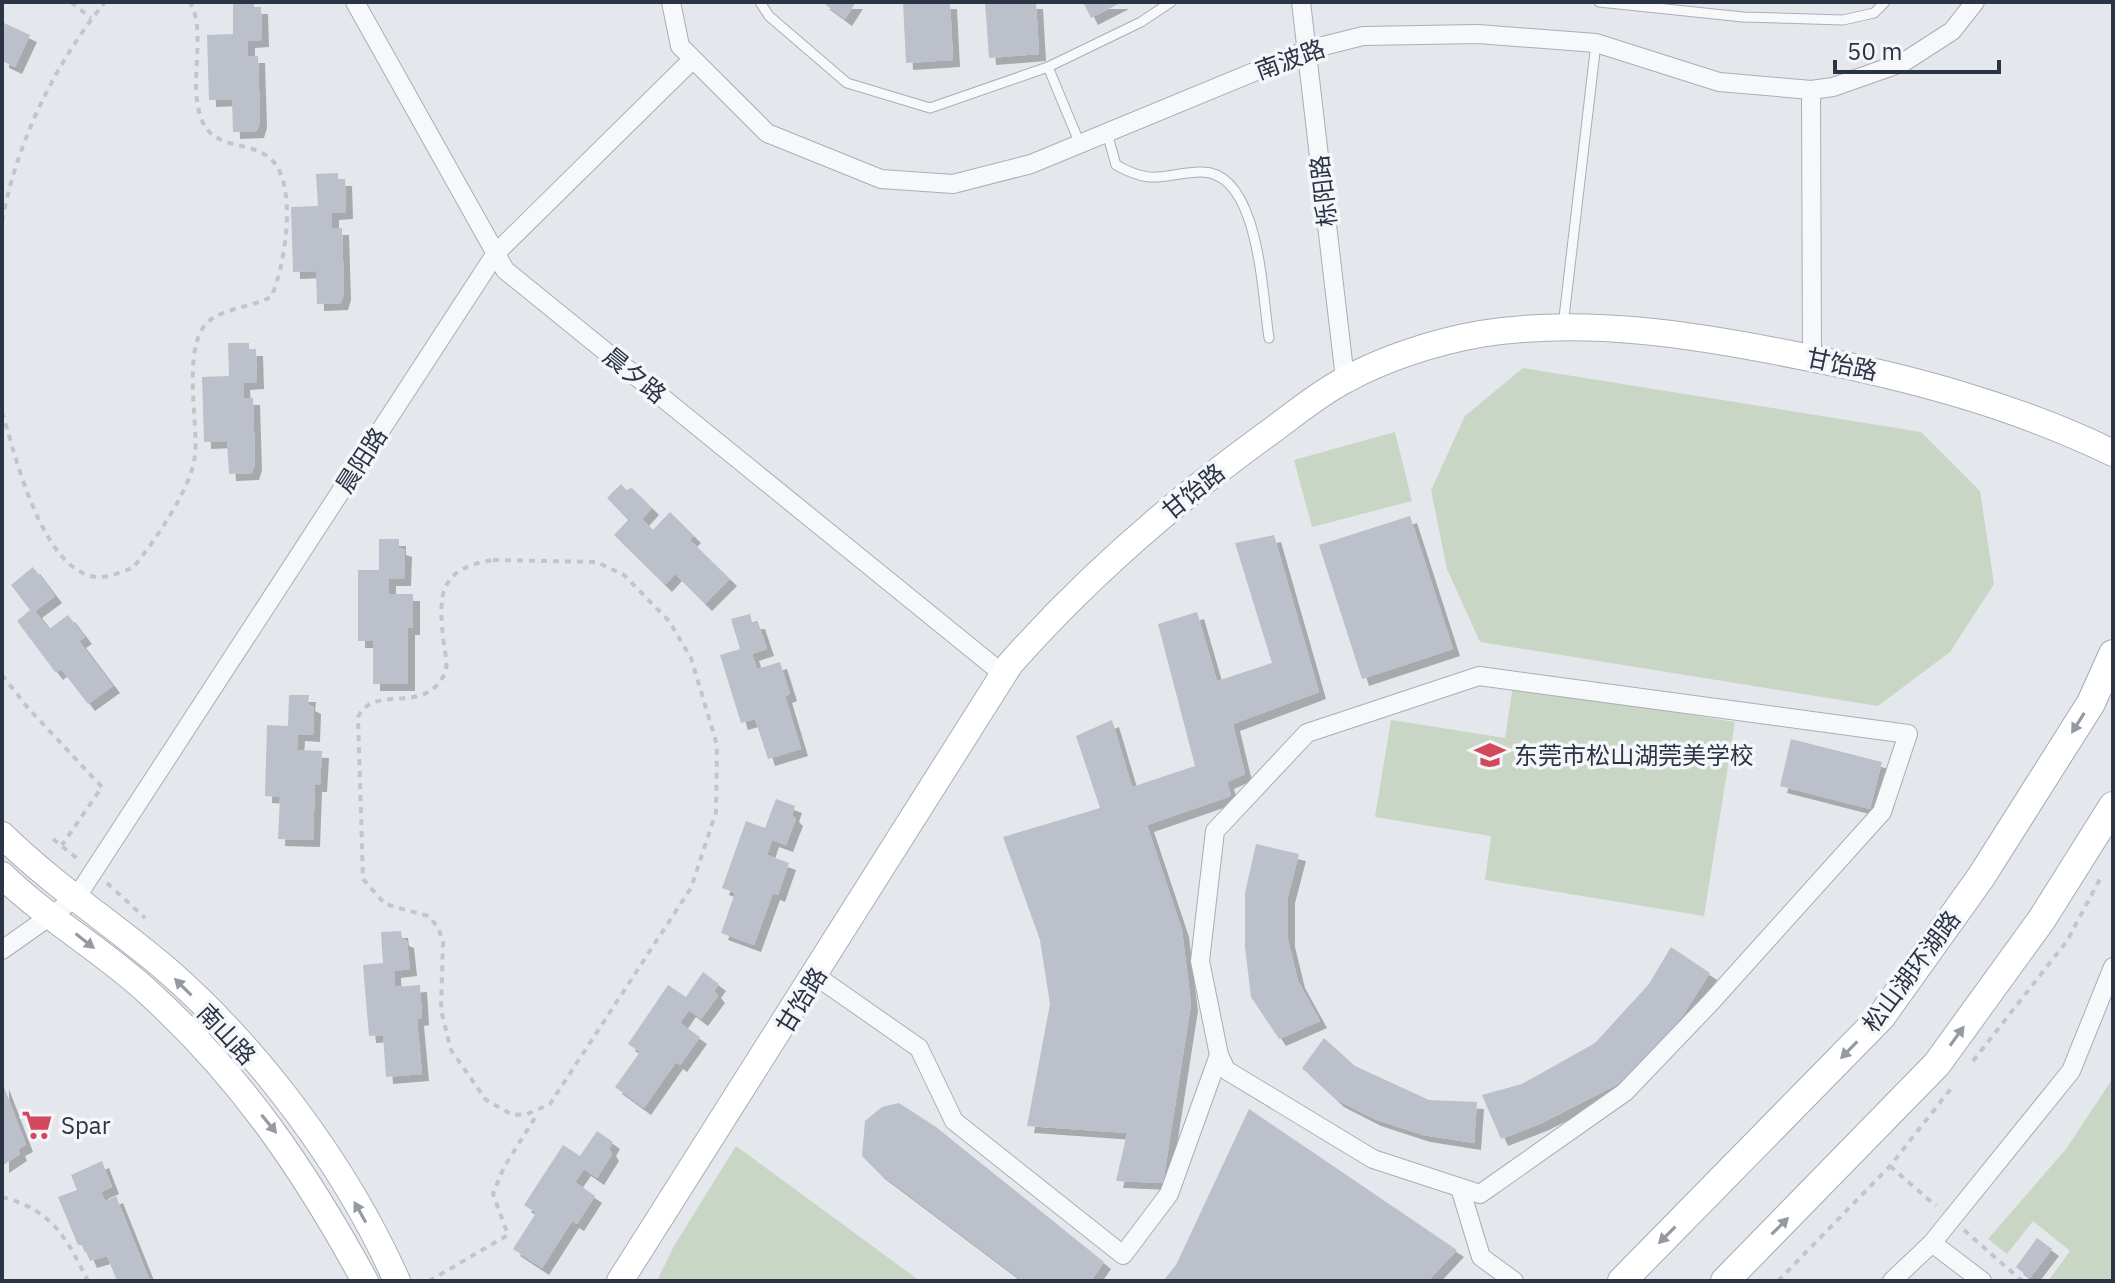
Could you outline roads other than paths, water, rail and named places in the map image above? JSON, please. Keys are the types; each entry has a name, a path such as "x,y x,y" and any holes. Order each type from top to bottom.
{"main road":[{"name":"松山湖环湖路","path":"1622,1281 1881,1017 1981,877 2091,703 2113,654"},
{"path":"1725,1281 1937,1064 2042,919 2113,806"}],"street":[{"name":"晨夕路","path":"355,2 505,270 1003,674"},
{"name":"南波路","path":"671,2 680,46 767,133 881,179 953,184 1031,164 1307,50 1363,36 1478,34 1596,43 1719,82 1811,90 1833,87 1904,62 1952,31 1973,3"},
{"name":"栎阳路","path":"1301,2 1345,379"},
{"name":"晨阳路","path":"76,898 496,253 693,59"},
{"path":"1811,90 1812,358"},
{"name":"甘饴路","path":"620,1281 816,976 953,749 1003,674 1053,615 1129,542 1222,467 1345,379 1443,342 1482,334 1562,330 1644,331 1709,338 1812,358 1973,397 2071,433 2113,453"},
{"path":"1479,676 1908,734 1882,812 1625,1092 1480,1194 1460,1188 1373,1159 1226,1070 1219,1055 1200,961 1215,831 1307,733 1479,676"},
{"name":"南山路","path":"2,835 168,972 232,1036 298,1113 343,1180 397,1281"},
{"name":"南山路","path":"2,875 149,993 229,1077 293,1156 365,1281"},
{"path":"2,950 76,898"},
{"path":"1892,1281 1932,1243 2071,1071 2113,967"},
{"path":"816,976 919,1048 954,1121 1123,1255 1169,1194 1219,1055"},
{"path":"1460,1188 1481,1257 1514,1281"},
{"path":"1932,1243 1982,1281"}],"lane":[{"path":"760,2 769,16 847,83 930,108 1048,67 1141,22 1171,2"},
{"path":"1599,2 1743,17 1843,20 1874,13 1885,2"},
{"path":"1562,330 1596,43"},
{"path":"1048,67 1080,144"},
{"path":"1107,133 1116,165 1138,177 1169,178 1202,171 1230,181 1248,208 1269,338"}],"place":[{"name":"东莞市松山湖莞美学校","path":"1490,755"},
{"name":"Spar","path":"37,1125"}]}
